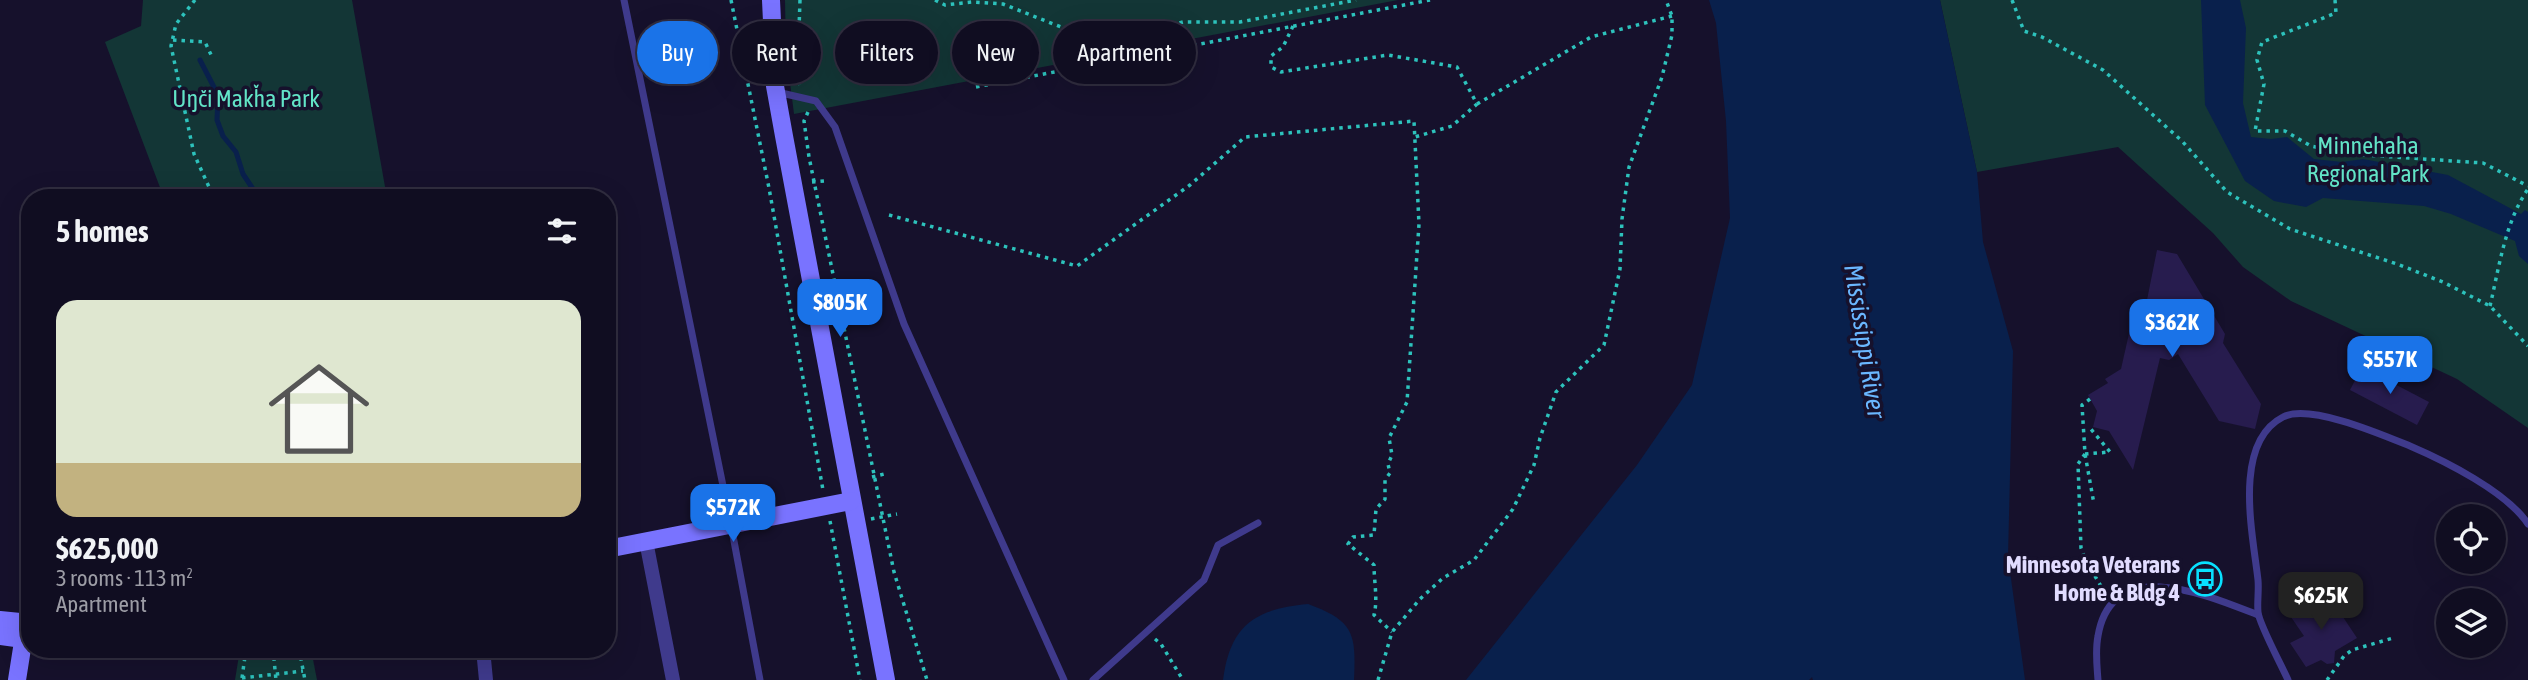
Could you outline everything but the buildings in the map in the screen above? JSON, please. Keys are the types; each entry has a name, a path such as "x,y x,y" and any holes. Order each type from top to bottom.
{"street":[{"path":"771,0 776,91 886,680"},
{"path":"616,547 851,501"},
{"path":"646,541 673,680"},
{"path":"0,620 21,633"},
{"path":"0,636 21,636"},
{"path":"17,680 22,658"},
{"path":"484,658 486,680"}],"lane":[{"path":"624,0 732,525 760,680"},
{"path":"776,91 816,101 835,127 904,324 1065,680"},
{"path":"2288,680 2258,615 2251,512 2251,468 2261,438 2283,416 2296,413 2346,421 2436,457 2494,494 2522,515 2528,524"},
{"path":"1093,680 1204,580 1218,545 1258,523"},
{"path":"2098,680 2098,634 2102,621 2124,592 2170,586 2199,593 2258,615"}],"path":[{"path":"195,0 176,24 171,46 194,154 210,189"},
{"path":"731,0 769,188 825,506 860,680"},
{"path":"800,0 798,58 803,97 808,111 804,121 814,182 872,477 894,572 927,680"},
{"path":"935,0 945,5 972,2 1003,4 1066,29 1077,29 1107,21 1134,31 1146,32 1183,22 1240,22 1356,0"},
{"path":"976,87 1430,0"},
{"path":"1378,680 1392,632 1420,599 1443,578 1474,560 1513,509 1534,466 1540,438 1556,392 1604,345 1620,269 1622,219 1629,167 1662,77 1672,34 1672,16 1665,0"},
{"path":"2012,0 2024,31 2042,37 2103,70 2182,141 2227,192 2290,229 2397,264 2443,282 2490,306 2528,346"},
{"path":"2334,0 2336,13 2262,42 2257,60 2264,84 2255,131 2285,131 2311,146 2350,154 2483,163 2528,187 2520,201 2505,245 2490,306"},
{"path":"1415,137 1452,126 1477,104 1591,37 1672,16"},
{"path":"1293,26 1283,47 1270,56 1271,67 1282,72 1388,55 1457,67 1477,104"},
{"path":"173,40 205,42 213,59"},
{"path":"889,215 1077,266 1190,186 1245,137 1414,121 1419,225 1407,402 1389,438 1392,455 1388,464 1390,473 1385,480 1385,499 1376,509 1374,535 1353,537 1348,544 1374,565 1374,593 1378,602 1374,615 1392,632"},
{"path":"814,182 824,181"},
{"path":"2090,399 2082,405 2085,454 2094,505"},
{"path":"2085,454 2110,452 2090,428 2093,427"},
{"path":"2085,454 2078,464 2081,548 2086,561 2106,591 2105,598"},
{"path":"872,477 888,473"},
{"path":"883,517 897,514"},
{"path":"1146,632 1161,644 1183,680"},
{"path":"2327,680 2344,656 2352,650 2393,638"},
{"path":"245,658 242,679 275,677 303,671"},
{"path":"274,658 275,677"},
{"path":"301,658 305,680"}],"green space":[{"name":"Uŋči Makȟa Park","path":"143,0 352,0 385,189 161,189 105,42 141,26"},
{"path":"785,0 1398,0 1196,38 1196,21 1053,21 1053,65 1039,68 1039,21 952,21 953,84 794,114 790,84 821,84 821,21 785,21"},
{"name":"Minnehaha Regional Park","path":"1940,0 2528,0 2528,428 2457,379 2291,301 2243,267 2213,233 2118,147 1977,172"},
{"path":"239,658 313,658 317,680 235,680"}],"water":[{"name":"Mississippi River","path":"1709,0 1940,0 1977,172 1983,242 2013,351 2008,557 2025,680 1813,680 1812,677 1809,680 1466,680 1637,465 1692,385 1730,218 1726,121 1716,23"},
{"path":"2201,0 2240,0 2246,28 2243,103 2251,137 2287,137 2314,159 2342,162 2363,159 2448,175 2521,214 2525,210 2528,212 2528,264 2519,256 2515,241 2451,214 2424,206 2323,198 2306,207 2274,201 2245,181 2205,105"},
{"path":"1308,604 1335,616 1349,631 1354,651 1354,680 1223,680 1232,646 1248,623 1273,610"}],"waterway":[{"path":"200,60 218,95 217,120 223,136 236,152 243,174 253,189"}],"place":[{"name":"Minnesota Veterans Home & Bldg 4","path":"2205,579"}]}
